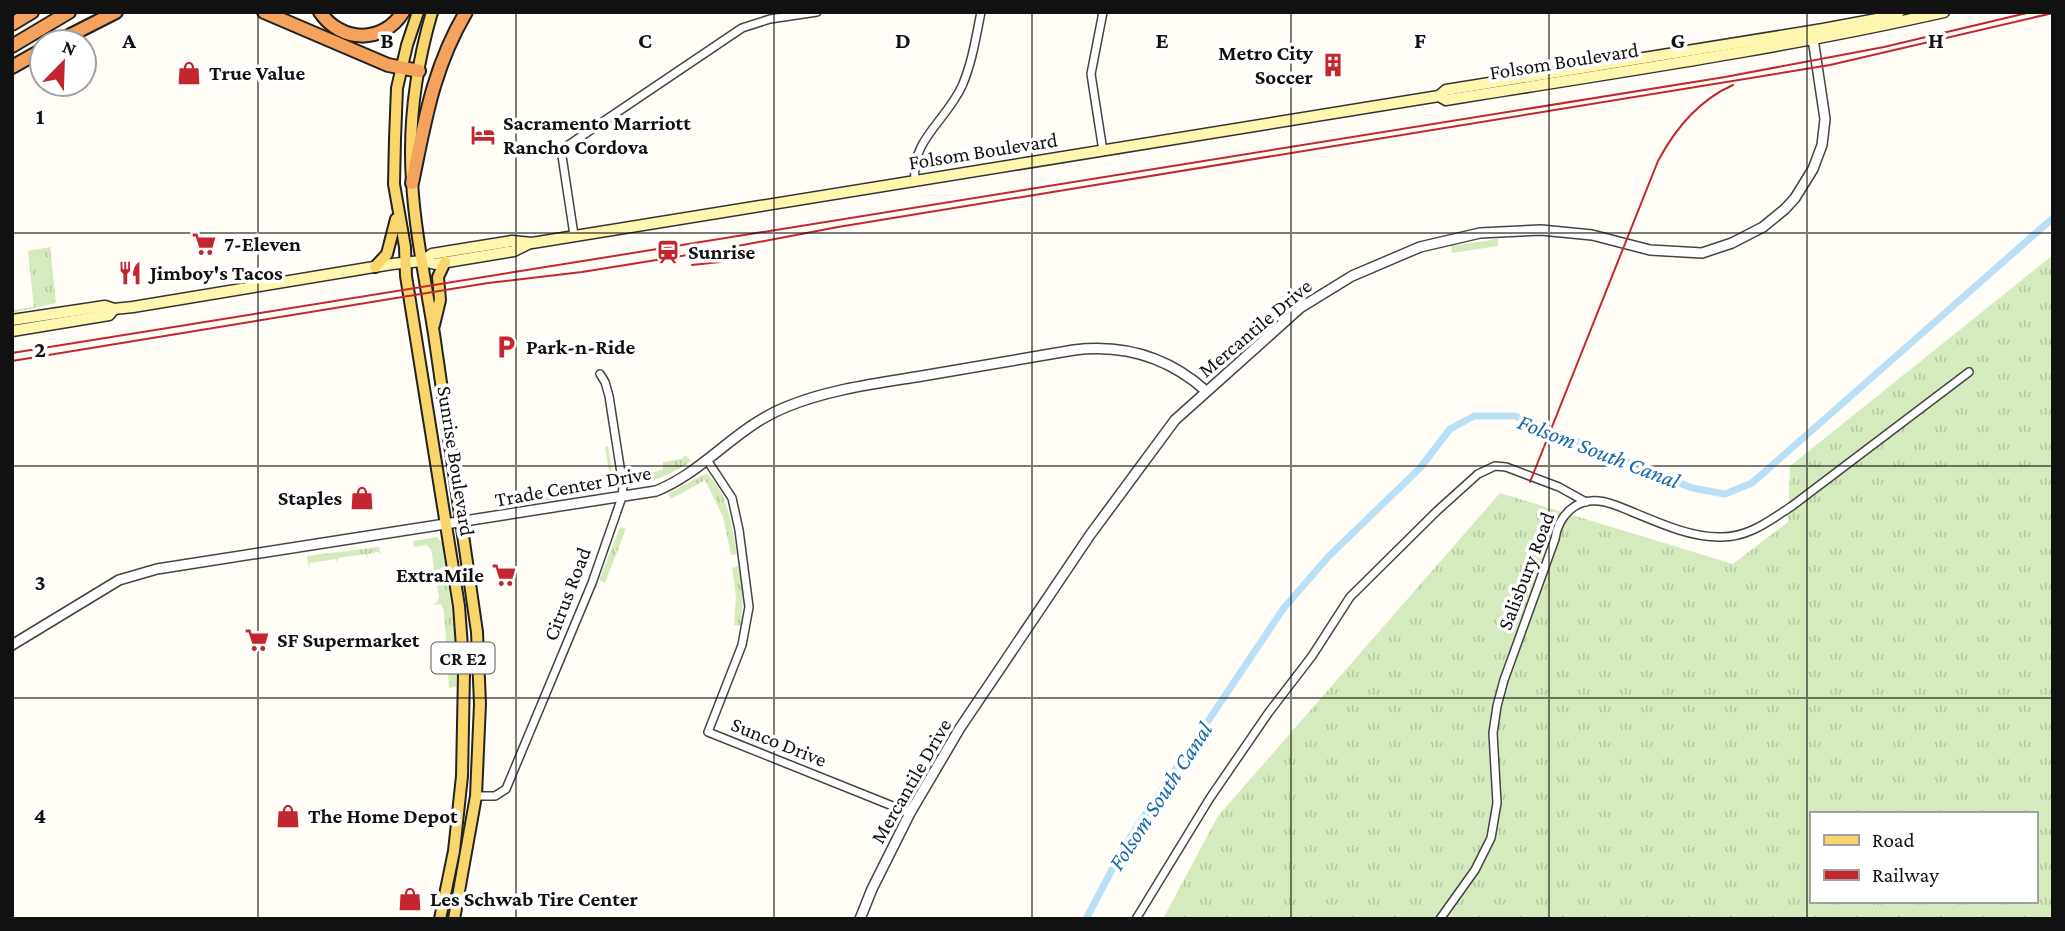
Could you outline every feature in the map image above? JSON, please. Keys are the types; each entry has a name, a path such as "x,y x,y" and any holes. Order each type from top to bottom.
{"highway":[{"path":"12,24 32,12"},
{"path":"12,46 69,12"},
{"path":"85,28 116,12"},
{"path":"264,12 353,51 401,68 419,71"},
{"path":"320,12 338,30 364,37 386,30 403,12"},
{"path":"412,183 434,81 447,46 466,12"},
{"path":"12,67 28,58"}],"main road":[{"name":"Sunrise Boulevard","path":"418,12 397,88 394,184 459,606 465,697 454,851 440,919"},
{"name":"Sunrise Boulevard","path":"432,12 420,52 412,125 412,183 477,644 480,704 476,796 454,919"},
{"name":"Folsom Boulevard","path":"1813,35 1899,12"},
{"name":"Folsom Boulevard","path":"12,320 105,306 114,309 375,267 422,261 435,264 514,251 532,243 1439,96 1446,90 1813,35 1944,12"},
{"path":"375,267 390,248 398,213"},
{"name":"Folsom Boulevard","path":"422,261 432,254 512,241 532,243"},
{"path":"433,328 439,310 438,277 445,262"},
{"name":"Folsom Boulevard","path":"12,331 109,315 114,309"},
{"path":"465,697 471,707 469,788 476,796"},
{"path":"460,792 466,796 466,810 472,819"}],"street":[{"path":"574,236 562,156 568,146 743,29 769,19 817,12"},
{"path":"915,181 916,153 961,88 974,49 981,12"},
{"path":"1103,12 1091,74 1103,150"},
{"name":"Mercantile Drive","path":"860,919 910,813 960,728 1020,635 1118,495 1175,420 1206,391 1300,308 1375,264 1428,244 1480,233 1541,230 1592,235 1650,250 1702,253 1732,243 1757,230 1791,204 1804,185 1822,145 1825,119 1813,35"},
{"name":"Trade Center Drive","path":"12,645 119,580 157,569 648,494 663,488 707,460 751,425 786,407 856,387 1074,350 1114,348 1145,355 1181,371 1206,391"},
{"name":"Salisbury Road","path":"1440,919 1479,863 1492,838 1497,803 1493,733 1500,693 1560,522 1570,510 1586,502 1608,502 1707,536 1732,537 1745,534 1792,506 1969,372"},
{"name":"Citrus Road","path":"476,796 495,796 506,789 592,583 622,497 623,486 612,416 605,382 600,374"},
{"name":"Sunco Drive","path":"707,460 732,498 749,607 742,645 708,732 910,813"},
{"path":"1136,919 1210,799 1269,712 1312,656 1350,597 1445,503 1490,466 1501,466 1559,487 1586,502"}],"green space":[{"path":"1498,239 1498,246 1452,253 1451,246"},
{"path":"50,247 56,303 12,313 12,310 34,307 28,251"},
{"path":"2053,255 2053,919 1163,919 1218,816 1500,493 1733,564 1788,522 1790,466"},
{"path":"608,446 614,484 611,489 531,503 532,498 611,485 605,447"},
{"path":"686,455 691,461 685,465 641,484 639,478 663,469 663,462 681,459"},
{"path":"707,474 720,490 724,500 737,554 731,555 723,517 705,480 671,499 668,494"},
{"path":"620,527 626,529 605,583 599,580"},
{"path":"437,537 442,543 454,625 458,686 449,688 444,612 441,604 434,605 439,598 431,549 426,545 414,547 413,541"},
{"path":"379,547 381,555 378,552 368,554 367,559 366,554 338,558 337,564 336,559 310,563 309,568 307,556"},
{"path":"739,566 743,593 741,626 734,625 736,597 732,568"}],"waterway":[{"name":"Folsom South Canal","path":"1086,919 1125,845 1283,609 1329,556 1420,468 1450,429 1474,416 1515,416 1692,488 1725,494 1752,483 2053,218"}],"tram line":[{"path":"12,353 1725,77 1884,47 2031,12"}],"railway":[{"path":"12,361 488,283 582,272 706,252 838,227 1830,65 2053,13"},
{"path":"1530,482 1658,161 1689,117 1709,99 1733,85"},
{"path":"692,265 720,262 751,248"}],"place":[{"name":"Metro City Soccer","path":"1333,65"},
{"name":"True Value","path":"189,73"},
{"name":"Sacramento Marriott Rancho Cordova","path":"483,135"},
{"name":"7-Eleven","path":"204,244"},
{"name":"Sunrise","path":"668,252"},
{"name":"Jimboy's Tacos","path":"130,273"},
{"name":"Park-n-Ride","path":"506,347"},
{"name":"Staples","path":"362,498"},
{"name":"ExtraMile","path":"504,575"},
{"name":"SF Supermarket","path":"257,640"},
{"name":"The Home Depot","path":"288,816"},
{"name":"Les Schwab Tire Center","path":"410,899"}]}
